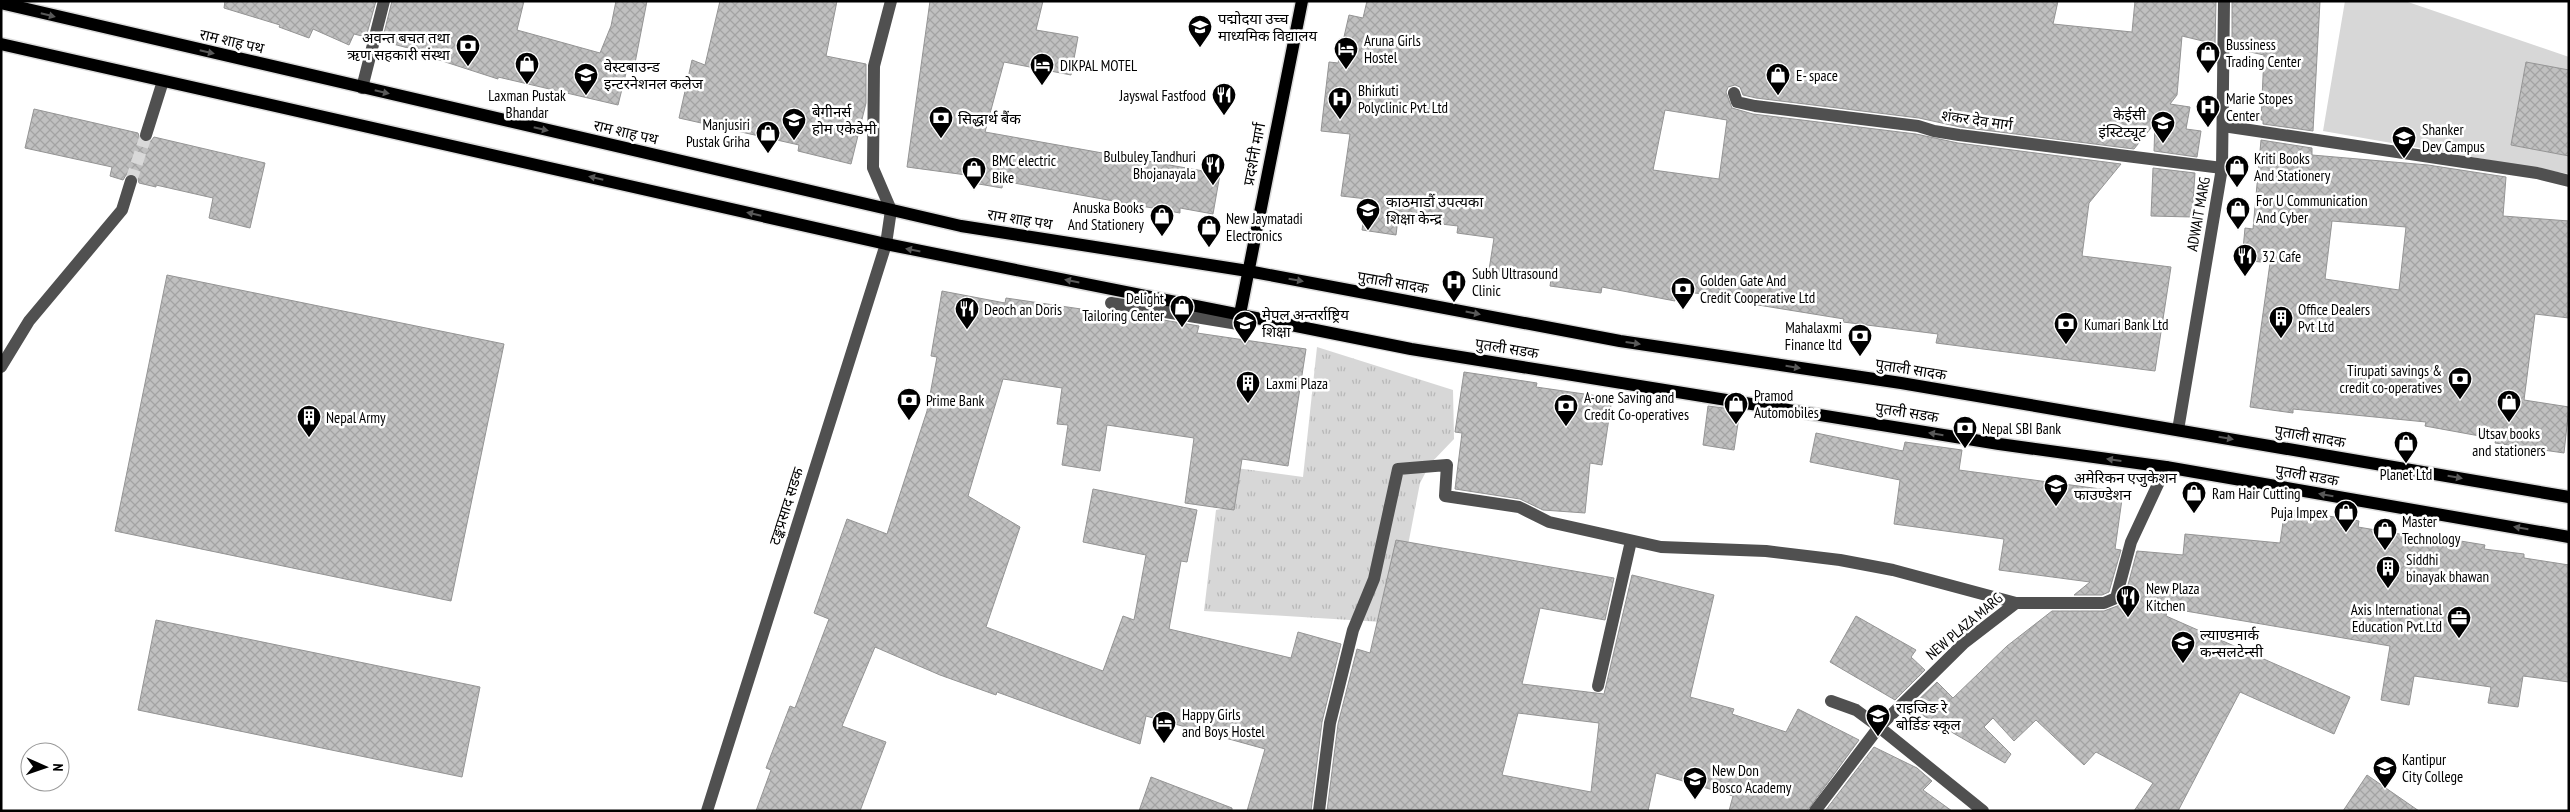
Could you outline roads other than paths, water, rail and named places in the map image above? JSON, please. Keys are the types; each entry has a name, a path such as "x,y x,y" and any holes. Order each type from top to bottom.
{"main road":[{"name":"प्रदर्शनी मार्ग","path":"1240,314 1302,1"},
{"name":"राम शाह पथ","path":"1,3 961,226 1248,271"},
{"path":"1,44 886,244 1240,314"},
{"name":"पुताली सादक","path":"1248,271 1620,342 1901,383 2569,497"},
{"name":"पुतली सडक","path":"1240,314 1411,349 1989,442 2166,467 2569,537"}],"street":[{"path":"362,88 384,1"},
{"path":"891,210 872,168 874,66 892,1"},
{"name":"ADWAIT MARG","path":"2178,430 2222,168 2224,1"},
{"path":"146,135 163,81"},
{"name":"शंकर देव मार्ग","path":"1734,93 1737,102 1755,106 1918,126 1934,132 2222,168"},
{"path":"2223,126 2537,173 2569,181"},
{"path":"1,367 28,321 122,210 131,182"},
{"name":"टङ्कप्रसाद सडक","path":"707,811 886,244 891,210"},
{"path":"1111,303 1238,324 1240,314"},
{"path":"1319,811 1330,723 1353,630 1374,578 1398,469 1447,465 1445,496 1519,507 1549,522 1631,541 1668,548 1766,551 1840,560 1893,570 2016,603"},
{"name":"NEW PLAZA MARG","path":"1815,811 1879,726 1964,643 2016,603 2104,603 2116,598 2131,542 2166,467"},
{"path":"1598,686 1631,541"},
{"path":"1831,701 1856,710 1879,726 1983,811"}],"tunnel":[{"path":"131,181 146,135"}],"place":[{"name":"पद्मोदया उच्च माध्यमिक विद्यालय","path":"1200,48"},
{"name":"अवन्त बचत तथा ऋण सहकारी संस्था","path":"468,67"},
{"name":"Aruna Girls Hostel","path":"1346,70"},
{"name":"Bussiness Trading Center","path":"2208,74"},
{"name":"Laxman Pustak Bhandar","path":"527,85"},
{"name":"DIKPAL MOTEL","path":"1042,86"},
{"name":"वेस्टबाउन्ड इन्टरनेशनल कलेज","path":"586,96"},
{"name":"E- space","path":"1778,96"},
{"name":"Jayswal Fastfood","path":"1224,116"},
{"name":"Bhirkuti Polyclinic Pvt. Ltd","path":"1340,120"},
{"name":"Marie Stopes Center","path":"2208,128"},
{"name":"सिद्धार्थ बैंक","path":"941,139"},
{"name":"बेगीनर्स होम एकेडेमी","path":"794,141"},
{"name":"केईसी इंस्टिट्यूट","path":"2163,144"},
{"name":"Manjusiri Pustak Griha","path":"768,154"},
{"name":"Shanker Dev Campus","path":"2404,159"},
{"name":"Bulbuley Tandhuri Bhojanayala","path":"1213,186"},
{"name":"Kriti Books And Stationery","path":"2237,188"},
{"name":"BMC electric Bike","path":"974,190"},
{"name":"For U Communication And Cyber","path":"2238,230"},
{"name":"काठमाडौं उपत्यका शिक्षा केन्द्र","path":"1368,231"},
{"name":"Anuska Books And Stationery","path":"1162,237"},
{"name":"New Jaymatadi Electronics","path":"1209,248"},
{"name":"32 Cafe","path":"2245,277"},
{"name":"Subh Ultrasound Clinic","path":"1454,303"},
{"name":"Golden Gate And Credit Cooperative Ltd","path":"1683,310"},
{"name":"Delight Tailoring Center","path":"1182,328"},
{"name":"Deoch an Doris","path":"967,330"},
{"name":"Office Dealers Pvt Ltd","path":"2281,339"},
{"name":"मेपल अन्तर्राष्ट्रिय शिक्षा","path":"1245,344"},
{"name":"Kumari Bank Ltd","path":"2066,345"},
{"name":"Mahalaxmi Finance ltd","path":"1860,357"},
{"name":"Tirupati savings & credit co-operatives","path":"2460,400"},
{"name":"Laxmi Plaza","path":"1248,404"},
{"name":"Prime Bank","path":"909,421"},
{"name":"Utsav books and stationers","path":"2509,423"},
{"name":"Pramod Automobiles","path":"1736,425"},
{"name":"A-one Saving and Credit Co-operatives","path":"1566,427"},
{"name":"Nepal Army","path":"309,438"},
{"name":"Nepal SBI Bank","path":"1965,449"},
{"name":"Planet Ltd","path":"2406,464"},
{"name":"अमेरिकन एजुकेशन फाउण्डेशन","path":"2056,507"},
{"name":"Ram Hair Cutting","path":"2194,514"},
{"name":"Puja Impex","path":"2346,533"},
{"name":"Master Technology","path":"2385,551"},
{"name":"Siddhi binayak bhawan","path":"2388,589"},
{"name":"New Plaza Kitchen","path":"2128,618"},
{"name":"Axis International Education Pvt.Ltd","path":"2459,639"},
{"name":"ल्याण्डमार्क कन्सलटेन्सी","path":"2183,664"},
{"name":"राइजिङ रे बोर्डिङ स्कूल","path":"1878,737"},
{"name":"Happy Girls and Boys Hostel","path":"1164,744"},
{"name":"Kantipur City College","path":"2385,789"},
{"name":"New Don Bosco Academy","path":"1695,800"}]}
